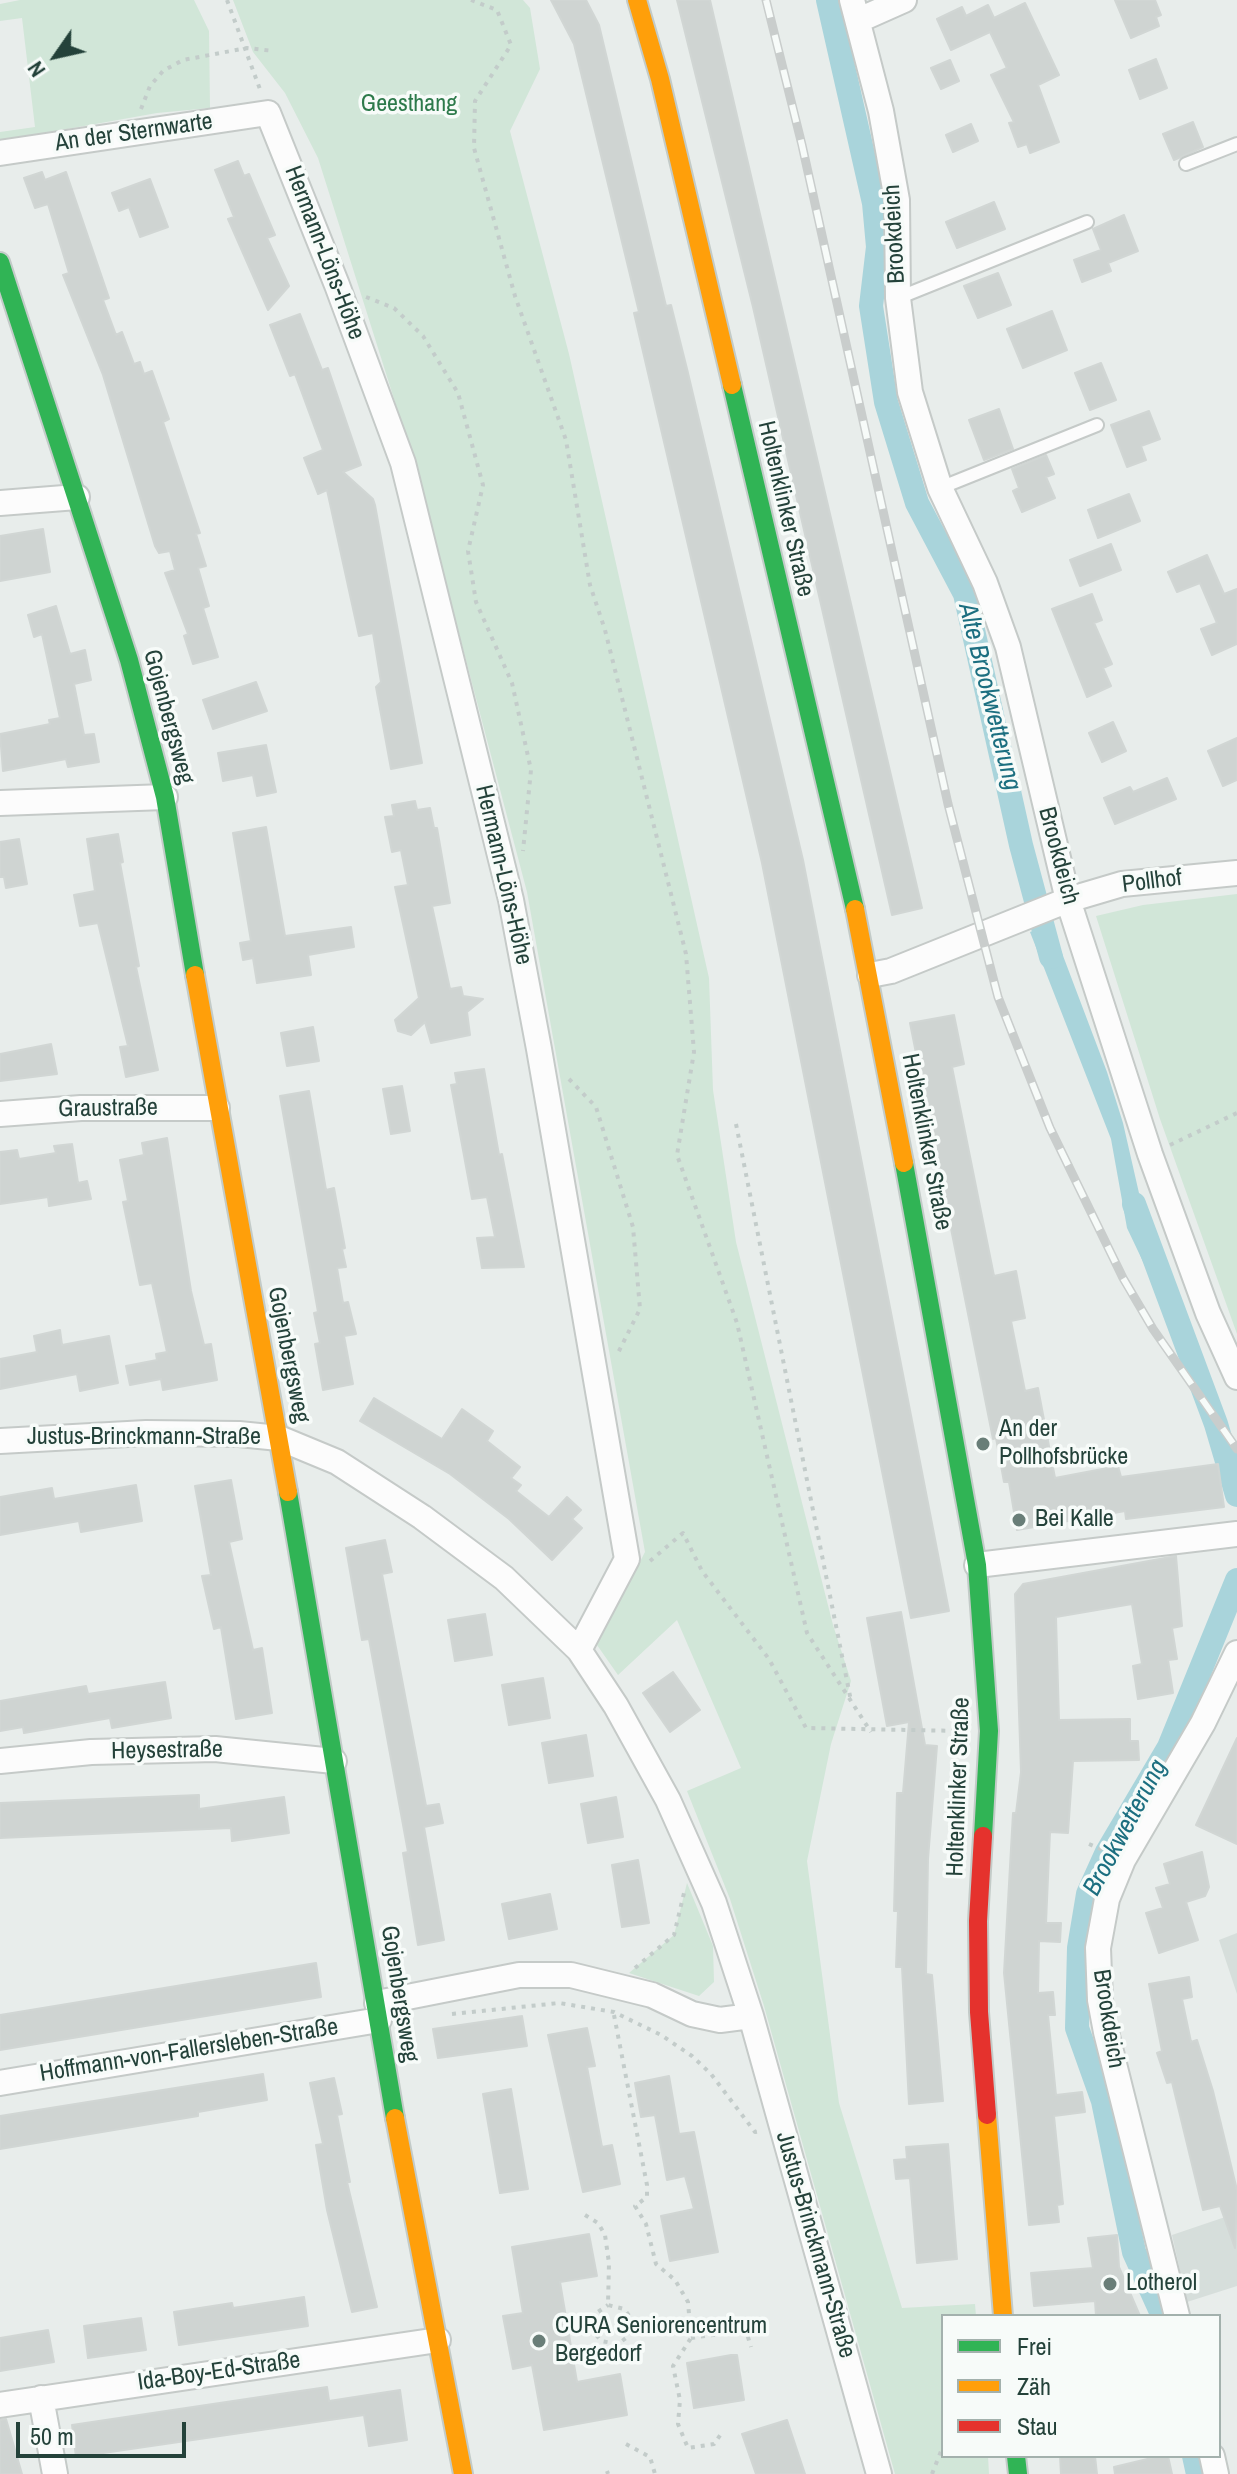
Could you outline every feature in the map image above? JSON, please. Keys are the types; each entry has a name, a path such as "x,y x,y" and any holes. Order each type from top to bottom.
{"main road":[{"name":"Holtenklinker Straße","path":"637,0 667,110 870,975 977,1565 989,1731 978,1921 979,2012 1003,2314"},
{"name":"Gojenbergsweg","path":"0,262 129,660 165,797 217,1108 279,1438 378,2011 463,2474"}],"street":[{"path":"856,10 904,0"},
{"name":"Brookdeich","path":"856,10 881,111 897,200 898,298 910,392 940,488 985,583 1008,647 1068,900 1150,1154 1208,1313 1237,1377"},
{"name":"An der Sternwarte","path":"0,153 268,113"},
{"name":"Hermann-Löns-Höhe","path":"268,113 337,285 403,463 511,900 627,1559 579,1650"},
{"path":"0,503 77,497"},
{"path":"0,803 165,797"},
{"name":"Pollhof","path":"870,975 891,971 1068,900 1122,884 1237,873"},
{"name":"Graustraße","path":"0,1114 81,1108 217,1108"},
{"name":"Justus-Brinckmann-Straße","path":"0,1441 146,1433 239,1434 279,1438 337,1462 422,1517 504,1578 579,1650 616,1706 668,1800 714,1903 751,2016 879,2474"},
{"path":"977,1565 1234,1534"},
{"name":"Brookdeich","path":"1176,2314 1106,2032 1100,2000 1098,1948 1107,1899 1123,1860 1203,1723 1237,1653"},
{"name":"Heysestraße","path":"0,1761 91,1752 215,1749 334,1761"},
{"path":"378,2011 519,1975 571,1975 652,1995 692,2014 720,2020 751,2016"},
{"name":"Hoffmann-von-Fallersleben-Straße","path":"0,2083 378,2011"},
{"name":"Ida-Boy-Ed-Straße","path":"0,2405 438,2340"},
{"path":"41,2398 55,2474"}],"lane":[{"path":"1186,164 1237,144"},
{"path":"898,298 1087,222"},
{"path":"940,488 1097,425"}],"path":[{"path":"227,0 247,48 268,113"},
{"path":"471,0 497,10 511,45 475,101 474,148 515,296 566,440 590,585 605,630 686,954 694,1052 677,1155 737,1323 807,1633 871,1732"},
{"path":"138,132 141,109 150,86 163,71 183,60 247,48 274,51"},
{"path":"337,285 394,308 423,336 458,393 483,485 468,551 476,602 512,683 531,770 522,855"},
{"path":"568,1078 596,1107 633,1227 640,1309 597,1393"},
{"path":"1150,1154 1237,1113"},
{"path":"736,1124 852,1703"},
{"path":"651,1561 683,1533 693,1547 702,1571 769,1659 806,1728 871,1732 989,1731"},
{"path":"608,1982 629,1973 674,1935 687,1883 696,1864"},
{"path":"443,2015 559,2003 614,2012 661,2035 692,2056 711,2074 755,2132 781,2124"},
{"path":"614,2015 647,2185 647,2197 635,2206 646,2224 656,2264 675,2280 688,2302 691,2338 673,2366 680,2400 678,2424 688,2448 714,2444 723,2431"},
{"path":"585,2215 598,2223 605,2235 608,2305"},
{"path":"608,2305 624,2309 631,2318 630,2335 618,2344 601,2341 594,2332 595,2314 608,2305"},
{"path":"691,2338 741,2331 747,2334 751,2347"},
{"path":"626,2444 650,2457 655,2474"},
{"path":"932,2474 941,2451"}],"shaded area":[{"path":"1237,1933 1237,1994 1219,1940"},
{"path":"1237,2213 1237,2286 1187,2302 1172,2235"}],"green space":[{"path":"20,0 194,0 209,31 210,108 157,113 0,141 0,132 35,127 22,18 0,21 0,4"},
{"name":"Geesthang","path":"233,0 523,0 530,8 540,69 510,131 569,354 709,978 713,1090 736,1242 833,1625 851,1681 831,1744 807,1861 839,2103 902,2308 975,2304 976,2314 941,2314 941,2458 988,2458 989,2474 895,2474 764,2006 730,1899 687,1791 741,1768 677,1620 618,1675 597,1645 645,1552 527,892 413,459 318,158 285,93 253,52"},
{"path":"1237,894 1237,1334 1160,1119 1096,916 1143,905"},
{"path":"687,1883 713,1946 714,1982 699,1996 629,1973 674,1935"}],"water":[{"path":"1051,924 1123,1123 1144,1215 1147,1270 1127,1228 1111,1139 1030,932"}],"building":[{"path":"551,0 586,0 599,25 666,306 671,305 688,373 803,860 949,1611 911,1618 762,863 634,313 639,312 574,44"},
{"path":"677,0 710,0 922,908 892,915 753,307"},
{"path":"1115,0 1155,0 1161,15 1156,17 1159,26 1131,38"},
{"path":"1025,3 1059,75 1038,85 1059,142 1030,153 1027,144 1018,147 1009,123 1014,122 991,75 1007,68 990,32 951,50 937,19 962,7 966,16 988,5 994,18"},
{"path":"1156,59 1167,88 1140,99 1129,70"},
{"path":"950,60 959,81 941,89 931,68"},
{"path":"1193,122 1203,147 1174,160 1163,134"},
{"path":"971,124 978,141 953,152 946,135"},
{"path":"238,161 244,176 249,174 275,235 267,238 289,286 268,310 228,219 234,217 215,170"},
{"path":"42,172 45,180 66,172 109,298 103,300 116,335 122,332 134,364 140,362 144,374 152,371 169,419 163,422 200,533 196,534 206,566 198,568 209,606 203,608 218,657 193,664 184,636 188,634 165,573 175,570 170,551 159,553 155,546 103,375 63,275 69,273 48,204 35,208 24,178"},
{"path":"150,179 168,227 140,237 129,207 119,211 112,193"},
{"path":"994,202 1005,229 957,248 946,222"},
{"path":"1124,215 1138,251 1108,263 1111,271 1082,282 1074,260 1101,250 1093,229"},
{"path":"998,273 1011,305 978,318 964,286"},
{"path":"1052,311 1067,350 1023,368 1007,329"},
{"path":"300,314 322,370 328,368 361,465 343,472 373,499 375,505 422,763 391,769 376,687 381,682 373,633 359,636 327,490 318,494 304,458 323,450 295,374 290,376 270,325"},
{"path":"1101,363 1116,400 1090,410 1075,373"},
{"path":"999,409 1013,449 984,460 969,420"},
{"path":"1149,411 1160,439 1141,446 1146,460 1127,467 1111,425"},
{"path":"1046,455 1054,474 1046,477 1055,498 1022,512 1013,491 1019,488 1012,469"},
{"path":"1129,494 1140,521 1098,538 1088,510"},
{"path":"43,529 50,572 0,581 0,536"},
{"path":"1111,544 1121,570 1080,586 1070,560"},
{"path":"1207,555 1224,594 1237,589 1237,644 1212,655 1201,629 1217,623 1200,583 1177,592 1168,572"},
{"path":"1092,594 1102,620 1094,623 1112,664 1103,668 1111,686 1087,697 1052,609"},
{"path":"56,606 70,654 85,650 91,680 74,684 84,735 94,734 99,762 68,767 66,759 3,771 0,734 50,724 49,720 60,718 42,634 34,637 28,615"},
{"path":"256,682 267,711 213,729 203,700"},
{"path":"1113,722 1126,751 1102,762 1089,733"},
{"path":"1237,738 1237,780 1223,786 1208,751"},
{"path":"266,745 276,792 257,796 253,775 223,781 218,753"},
{"path":"1167,778 1176,799 1115,824 1104,798 1130,787 1133,792"},
{"path":"415,801 417,810 430,808 434,828 437,828 450,903 432,906 450,989 461,987 463,996 483,999 467,1012 470,1035 431,1043 425,1022 411,1035 398,1031 395,1020 419,998 395,887 408,885 401,850 392,852 385,817 394,816 392,805"},
{"path":"266,827 285,936 351,927 354,947 308,955 311,975 257,983 253,958 243,960 240,943 251,941 233,833"},
{"path":"118,834 123,862 120,863 139,966 136,967 158,1070 126,1077 120,1047 128,1046 98,923 80,926 74,895 95,891 87,839"},
{"path":"19,839 27,884 6,888 4,877 0,877 0,842"},
{"path":"954,1015 964,1064 952,1067 994,1276 1016,1271 1025,1318 1011,1321 1025,1391 1038,1388 1055,1478 1118,1466 1121,1477 1218,1464 1224,1507 1126,1519 1125,1511 1017,1530 1009,1482 1004,1482 996,1438 993,1439 910,1023"},
{"path":"313,1027 319,1061 287,1066 281,1033"},
{"path":"51,1044 57,1074 0,1081 0,1054"},
{"path":"484,1069 524,1267 482,1268 477,1238 495,1237 487,1197 472,1199 451,1085 457,1084 455,1073"},
{"path":"402,1086 410,1131 391,1134 383,1089"},
{"path":"309,1091 326,1190 334,1188 345,1248 342,1249 346,1267 337,1268 343,1303 348,1302 356,1334 344,1336 353,1384 323,1390 315,1344 320,1343 314,1313 318,1312 280,1096"},
{"path":"167,1138 191,1291 204,1345 211,1344 217,1380 163,1390 161,1379 130,1385 126,1366 157,1360 156,1354 167,1352 152,1283 140,1285 123,1202 128,1201 120,1160 144,1155 142,1143"},
{"path":"72,1144 78,1183 87,1181 91,1199 49,1206 48,1197 0,1204 0,1152 17,1150 19,1159 56,1153 54,1146"},
{"path":"60,1330 62,1345 109,1336 118,1383 80,1391 77,1374 0,1389 0,1359 37,1352 34,1336"},
{"path":"374,1398 442,1439 462,1409 493,1431 487,1441 520,1467 511,1478 521,1485 516,1491 549,1517 567,1497 581,1510 572,1519 582,1528 552,1560 509,1519 450,1474 360,1421"},
{"path":"231,1480 242,1539 229,1542 253,1650 262,1648 272,1713 236,1719 221,1627 214,1629 202,1576 211,1575 195,1486"},
{"path":"136,1485 142,1521 81,1532 79,1521 0,1535 0,1497 52,1488 54,1499"},
{"path":"385,1540 392,1572 382,1574 426,1806 439,1804 443,1823 424,1827 444,1940 418,1945 403,1853 408,1852 369,1639 362,1640 346,1548"},
{"path":"1176,1556 1182,1626 1172,1628 1177,1659 1168,1660 1173,1693 1138,1699 1133,1666 1142,1664 1132,1604 1056,1617 1059,1720 1130,1719 1130,1741 1138,1741 1139,1760 1073,1761 1068,1833 1050,1832 1046,1923 1061,1923 1060,1942 1039,1941 1038,1993 1053,1992 1055,2015 1048,2015 1056,2095 1082,2092 1085,2112 1054,2116 1063,2204 1057,2205 1059,2222 1029,2225 1004,1973 1013,1813 1016,1813 1021,1772 1015,1594 1023,1584"},
{"path":"901,1612 925,1745 937,1746 928,1859 926,1974 932,1975 943,2101 909,2104 902,1967 896,1967 898,1911 894,1911 897,1793 903,1793 909,1722 887,1726 867,1618"},
{"path":"485,1614 492,1655 455,1661 448,1620"},
{"path":"673,1672 700,1710 670,1732 643,1693"},
{"path":"543,1678 550,1718 509,1725 502,1685"},
{"path":"165,1682 171,1718 112,1728 110,1718 24,1733 23,1727 0,1731 0,1701 86,1686 88,1694"},
{"path":"586,1735 593,1776 549,1783 542,1743"},
{"path":"1237,1738 1237,1844 1196,1825"},
{"path":"199,1795 199,1809 284,1797 289,1833 232,1841 231,1828 0,1838 0,1803"},
{"path":"616,1797 623,1837 588,1843 581,1804"},
{"path":"1202,1852 1209,1887 1205,1896 1186,1902 1198,1940 1159,1953 1146,1913 1163,1908 1156,1888 1170,1884 1164,1864"},
{"path":"638,1860 649,1923 622,1927 612,1865"},
{"path":"550,1894 557,1929 509,1939 502,1904"},
{"path":"316,1963 321,1997 0,2050 0,2015"},
{"path":"1189,1977 1192,1997 1182,1999 1191,2042 1197,2040 1213,2091 1237,2190 1235,2248 1220,2206 1203,2210 1172,2082 1167,2083 1157,2053 1162,2051 1149,1984"},
{"path":"522,2016 527,2046 438,2058 433,2029"},
{"path":"587,2028 595,2066 587,2067 602,2147 612,2145 620,2184 583,2192 548,2035"},
{"path":"263,2074 267,2100 198,2112 198,2116 0,2149 0,2116"},
{"path":"669,2076 679,2134 694,2132 718,2252 670,2261 661,2216 694,2209 685,2176 667,2180 655,2115 641,2117 635,2083"},
{"path":"334,2078 342,2114 337,2115 350,2182 347,2182 377,2307 352,2312 327,2210 316,2145 323,2144 310,2083"},
{"path":"511,2089 528,2189 500,2193 483,2094"},
{"path":"948,2144 957,2259 917,2263 910,2178 896,2179 894,2160 907,2159 906,2147"},
{"name":"CURA Seniorencentrum Bergedorf","path":"589,2234 597,2276 560,2282 577,2382 620,2374 627,2415 544,2430 532,2365 513,2369 503,2316 523,2313 512,2247"},
{"path":"1117,2235 1119,2267 1139,2314 1096,2314 1095,2301 1034,2306 1031,2273 1093,2268 1088,2238"},
{"path":"304,2297 308,2326 179,2345 174,2312 232,2303 233,2308"},
{"path":"141,2318 146,2350 88,2358 84,2326"},
{"path":"48,2330 54,2362 0,2371 0,2338"},
{"path":"737,2355 744,2400 694,2408 687,2363"},
{"path":"327,2387 329,2401 400,2390 407,2440 369,2446 364,2415 76,2457 72,2425"},
{"path":"6,2419 22,2474 0,2474 0,2420"},
{"path":"787,2420 805,2474 756,2474 742,2434"},
{"path":"1060,2458 1095,2458 1097,2474 1061,2474"},
{"path":"1152,2458 1168,2458 1172,2474 1115,2474 1114,2467"}],"waterway":[{"name":"Alte Brookwetterung","path":"828,0 874,203 878,247 871,306 886,402 917,503 965,594 1021,845 1051,957"},
{"name":"Alte Brookwetterung","path":"1134,1204 1216,1424 1237,1495"},
{"name":"Brookwetterung","path":"1162,2314 1134,2252 1103,2101 1077,2028 1079,1948 1088,1894 1107,1852 1169,1747 1237,1580"},
{"name":"Brookwetterung","path":"1194,2458 1198,2474"}],"railway":[{"path":"766,0 802,145 948,804 998,997 1050,1128 1123,1278 1153,1329 1237,1449"}],"traffic: fast":[{"path":"0,262 129,660 165,797 195,975"},
{"path":"732,385 855,909"},
{"path":"904,1163 977,1565 989,1731 983,1836"},
{"path":"288,1492 395,2118"},
{"path":"1016,2458 1018,2474"}],"traffic: slow":[{"path":"637,0 660,79 732,385"},
{"path":"855,909 904,1163"},
{"path":"195,975 288,1492"},
{"path":"987,2115 1003,2314"},
{"path":"395,2118 463,2474"}],"traffic: jam":[{"path":"983,1836 978,1921 979,2012 987,2115"}],"place":[{"name":"An der Pollhofsbrücke","path":"983,1444"},
{"name":"Bei Kalle","path":"1019,1520"},
{"name":"Lotherol","path":"1110,2284"},
{"name":"CURA Seniorencentrum Bergedorf","path":"539,2341"}]}
